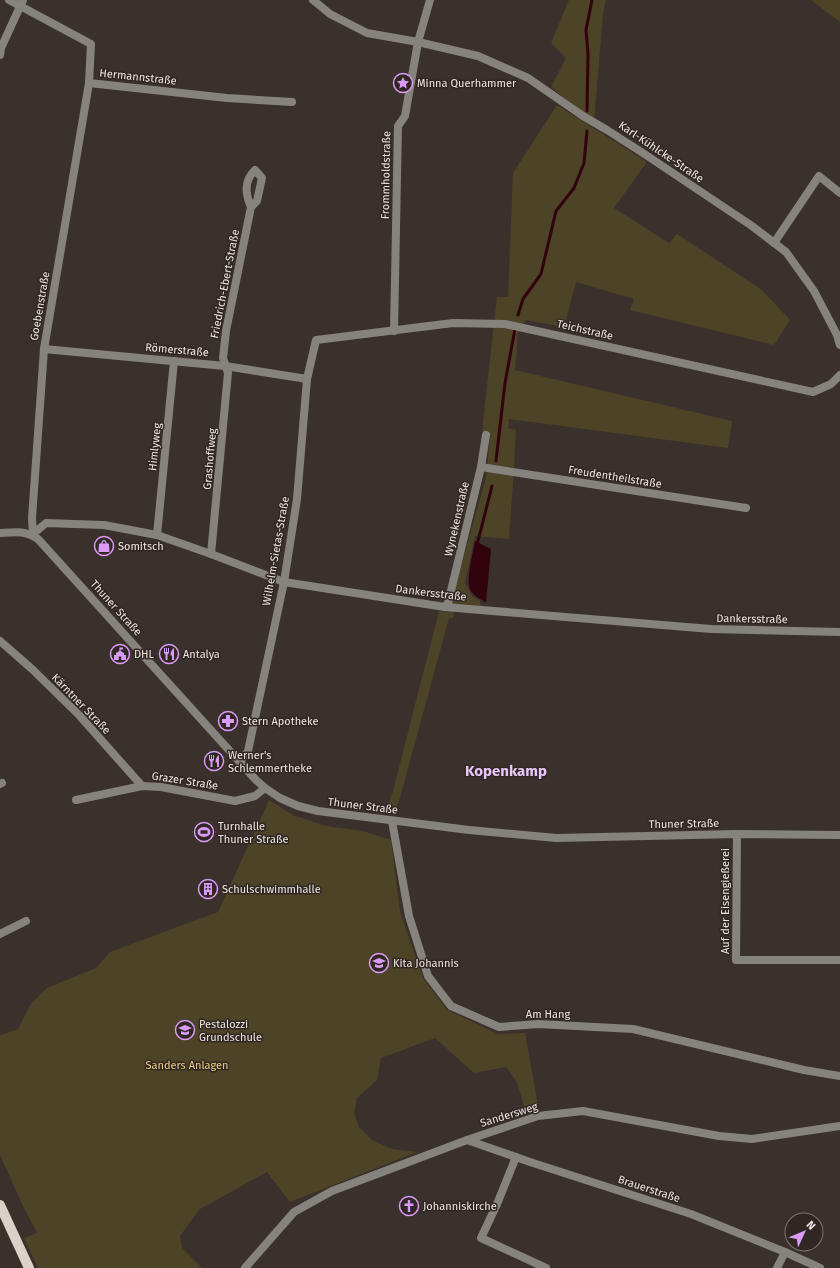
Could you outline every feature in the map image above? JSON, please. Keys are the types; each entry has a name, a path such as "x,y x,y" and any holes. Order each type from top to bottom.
{"main road":[{"path":"0,1205 29,1268"}],"street":[{"name":"Hermannstraße","path":"9,0 21,3 91,44 89,83 227,98 292,102"},
{"name":"Karl-Kühlcke-Straße","path":"313,0 330,14 366,33 418,42 478,56 528,78 583,116 646,155 752,226 786,252 814,291 837,335 840,345"},
{"name":"Frommholdstraße","path":"394,331 398,126 405,116 418,42 430,0"},
{"path":"0,55 1,48 21,3"},
{"name":"Goebenstraße","path":"33,534 32,518 44,349 89,83"},
{"path":"774,243 819,176 840,193"},
{"name":"Friedrich-Ebert-Straße","path":"225,366 224,358 229,313 251,206"},
{"name":"Teichstraße","path":"316,340 453,323 504,324 813,392 831,384 840,375"},
{"name":"Wilhelm-Sietas-Straße","path":"240,762 248,751 284,582 297,499 307,379 316,340"},
{"name":"Römerstraße","path":"44,349 225,366 307,379"},
{"name":"Himlyweg","path":"157,535 174,361"},
{"name":"Grashoffweg","path":"211,554 228,374 225,366"},
{"name":"Wynekenstraße","path":"445,607 448,603 481,467 486,435"},
{"name":"Freudentheilstraße","path":"481,467 746,508"},
{"name":"Dankersstraße","path":"33,534 46,523 104,525 157,535 284,582 445,607 710,629 840,632"},
{"path":"0,533 24,531 33,534"},
{"name":"Thuner Straße","path":"33,534 44,544 265,788 280,798 298,806 318,811 392,821 556,838 736,834 840,835"},
{"name":"Kärntner Straße","path":"0,642 32,669 79,715 142,786"},
{"name":"Grazer Straße","path":"76,800 142,786 235,801 255,796 265,788"},
{"name":"Am Hang","path":"392,821 409,916 428,976 451,1006 499,1027 538,1024 633,1028 804,1070 840,1076"},
{"name":"Auf der Eisengießerei","path":"736,834 736,960 840,960"},
{"path":"0,934 26,921"},
{"name":"Sandersweg","path":"245,1268 294,1212 332,1191 467,1140 538,1116 583,1111 719,1136 752,1139 840,1126"},
{"name":"Brauerstraße","path":"467,1140 691,1214 784,1252"},
{"path":"516,1157 497,1204 481,1238 546,1268"},
{"path":"777,1268 785,1252"},
{"name":"Brauerstraße","path":"785,1252 820,1268"}],"green space":[{"path":"569,0 606,0 603,14 594,122 551,87 566,58 551,43"},
{"path":"811,0 840,0 840,22"},
{"path":"557,105 647,162 614,208 669,243 677,234 762,290 790,320 774,345 630,310 634,299 576,282 564,327 526,320 518,333 515,370 732,421 728,448 509,419 508,428 516,430 509,539 475,536 465,583 472,596 480,601 480,606 455,604 453,618 449,618 395,813 386,811 393,791 439,611 448,612 486,478 490,436 482,433 497,297 508,297 513,173"},
{"name":"Sanders Anlagen","path":"269,800 293,815 326,826 363,831 391,840 400,912 423,978 447,1010 498,1034 525,1033 539,1110 526,1113 517,1082 506,1067 474,1073 435,1038 381,1058 377,1080 357,1098 354,1113 359,1127 372,1140 392,1149 417,1152 290,1202 267,1172 200,1209 180,1236 182,1248 202,1268 38,1268 24,1238 37,1233 0,1155 0,1035 18,1029 30,1005 47,988 96,968 110,952 218,912"}],"shaded area":[{"path":"475,541 491,549 486,603 474,594 469,587 469,574"}],"waterway":[{"path":"587,111 588,54 586,30 592,0"},
{"path":"518,315 523,299 541,274 556,211 574,188 584,163 587,131"},
{"path":"496,461 505,383 515,329"},
{"path":"477,545 492,486"}],"place":[{"name":"Minna Querhammer","path":"403,83"},
{"name":"Somitsch","path":"104,546"},
{"name":"DHL","path":"120,654"},
{"name":"Antalya","path":"169,654"},
{"name":"Stern Apotheke","path":"228,721"},
{"name":"Werner's Schlemmertheke","path":"214,761"},
{"name":"Turnhalle Thuner Straße","path":"204,832"},
{"name":"Schulschwimmhalle","path":"208,889"},
{"name":"Kita Johannis","path":"379,963"},
{"name":"Pestalozzi Grundschule","path":"185,1030"},
{"name":"Johanniskirche","path":"409,1206"}],"district":[{"name":"Kopenkamp","path":"506,771"}]}
